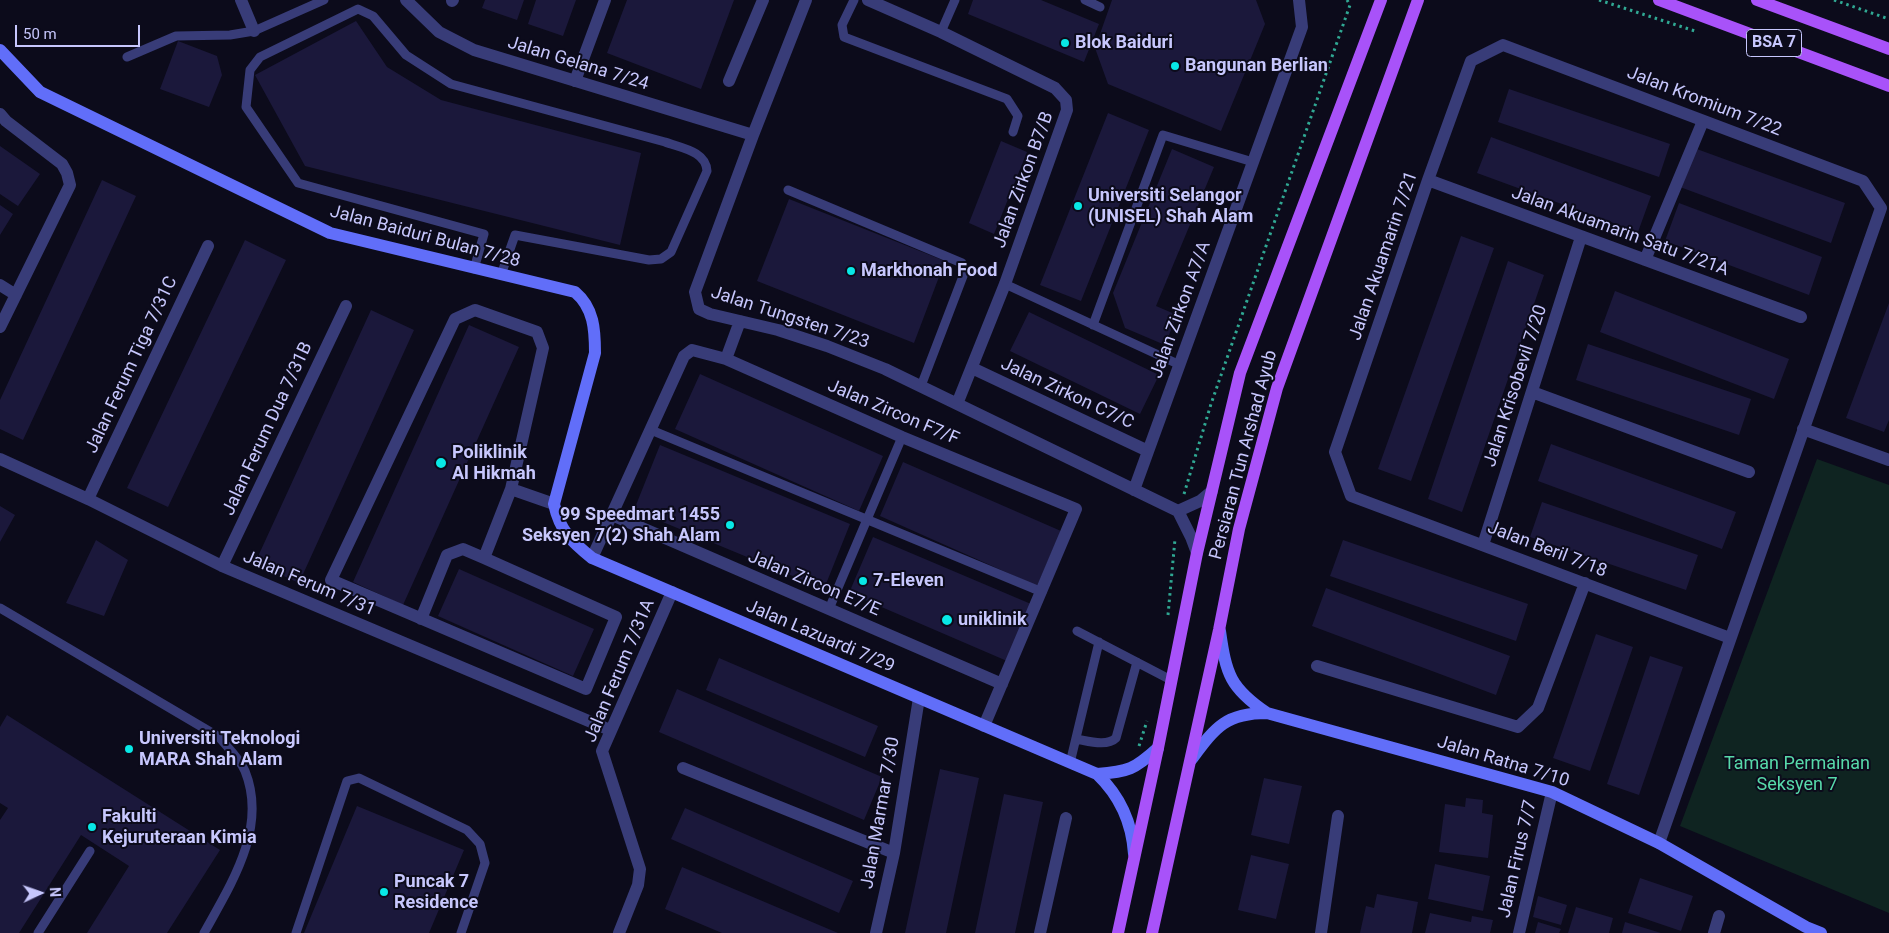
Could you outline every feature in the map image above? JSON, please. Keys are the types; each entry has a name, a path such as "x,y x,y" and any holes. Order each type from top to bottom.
{"main road":[{"path":"1416,5 1426,0"},
{"name":"BSA 7","path":"1659,0 1889,86"},
{"name":"BSA 7","path":"1757,0 1889,49"},
{"name":"Persiaran Tun Arshad Ayub","path":"1118,933 1197,554 1240,373 1380,1"},
{"name":"Persiaran Tun Arshad Ayub","path":"1152,933 1219,630 1239,530 1276,388 1416,5"}],"street":[{"path":"241,0 254,31"},
{"name":"Jalan Gelana 7/24","path":"406,0 438,32 474,50 753,135"},
{"path":"575,81 606,0"},
{"path":"729,81 763,0"},
{"name":"Jalan Tungsten 7/23","path":"806,0 753,135 695,292 699,309 710,314 778,330 827,346 885,369 1178,511"},
{"name":"Jalan Zirkon B7/B","path":"868,0 941,32 1055,88 1066,100 1067,110 1005,284 957,404"},
{"name":"Jalan Zirkon A7/A","path":"1134,490 1302,27 1299,0"},
{"name":"Jalan Kromium 7/22","path":"1503,45 1863,181 1880,208 1803,429"},
{"name":"Jalan Akuamarin 7/21","path":"1351,496 1335,452 1428,180 1471,61 1503,45"},
{"name":"Jalan Baiduri Bulan 7/28","path":"0,50 40,92 330,233 575,292 583,299 589,309 595,332 595,353 554,504"},
{"path":"0,114 6,121 62,164 70,185 0,327"},
{"path":"1645,260 1703,121"},
{"name":"Jalan Akuamarin Satu 7/21A","path":"1428,180 1801,317"},
{"name":"Jalan Krisobevil 7/20","path":"1483,545 1581,237"},
{"name":"Jalan Ferum Tiga 7/31C","path":"88,499 208,246"},
{"path":"0,284 16,295"},
{"name":"Jalan Ferum Dua 7/31B","path":"222,566 346,306"},
{"path":"422,619 447,555 463,549 616,617 586,689 422,619 331,580 455,319 475,310 538,332 543,348 511,489 484,558"},
{"path":"726,360 740,321"},
{"name":"Jalan Zircon F7/F","path":"592,558 684,356 692,350 726,360 902,438 1076,509 984,726"},
{"name":"Jalan Zirkon C7/C","path":"972,368 1148,451"},
{"path":"1532,392 1749,472"},
{"path":"1659,843 1803,429 1889,460"},
{"name":"Jalan Ferum 7/31","path":"0,459 88,499 222,566 610,730"},
{"path":"511,489 554,504"},
{"path":"1197,554 1178,511 1200,501 1212,491"},
{"name":"Jalan Beril 7/18","path":"1351,496 1730,638"},
{"name":"Jalan Lazuardi 7/29","path":"554,504 557,518 563,531 592,558 1097,774"},
{"name":"Jalan Zircon E7/E","path":"612,515 1002,684"},
{"path":"1317,666 1518,726 1538,708 1585,583"},
{"name":"Jalan Ferum 7/31A","path":"619,933 638,885 640,869 602,751 672,592"},
{"name":"Jalan Ratna 7/10","path":"1219,630 1223,659 1227,671 1239,691 1248,700 1267,713"},
{"name":"Jalan Marmar 7/30","path":"876,933 894,853 919,698"},
{"name":"Jalan Ratna 7/10","path":"1190,760 1210,734 1227,720 1252,713 1267,713 1552,792 1659,843 1806,927 1821,933"},
{"path":"1097,774 1130,770 1144,761 1158,748"},
{"path":"683,768 894,853"},
{"path":"1097,774 1119,800 1126,813 1133,840 1134,861"},
{"name":"Jalan Firus 7/7","path":"1519,933 1552,792"},
{"path":"1321,933 1338,816"},
{"path":"1040,933 1066,818"},
{"path":"1714,933 1719,916"}],"lane":[{"path":"127,57 176,36 230,35 254,31 324,0"},
{"path":"854,0 842,25 844,37 1007,99 1018,116 1013,132"},
{"path":"941,32 955,0"},
{"path":"1085,0 1100,7"},
{"path":"474,269 484,234 298,183 246,107 250,70 260,57 358,9 373,16 406,55 451,84 666,142 698,154 703,160 706,171 671,252 661,259 649,260 515,235 501,275"},
{"path":"1094,325 1163,135 1253,162"},
{"path":"788,190 962,263 965,271 921,386"},
{"path":"1005,284 1180,365"},
{"path":"650,430 1042,592"},
{"path":"829,609 902,438"},
{"path":"0,608 219,737 244,769 253,804 249,838 235,876 204,933"},
{"path":"1077,631 1171,680"},
{"path":"1070,763 1099,642"},
{"path":"1076,739 1106,743 1112,742 1116,738 1137,662"},
{"path":"296,933 347,781 359,778 467,830 480,844 485,863 461,933"},
{"path":"38,933 90,851"}],"path":[{"path":"1834,0 1889,19"}],"green space":[{"name":"Taman Permainan Seksyen 7","path":"1817,459 1889,485 1889,913 1680,826"}],"building":[{"path":"485,0 524,0 517,20 482,8"},
{"path":"536,0 576,0 563,36 528,24"},
{"path":"627,0 734,0 701,89 607,53"},
{"name":"Blok Baiduri","path":"973,0 1041,0 1099,24 1084,62 968,14"},
{"name":"Bangunan Berlian","path":"1112,0 1256,0 1265,24 1221,131 1108,84 1095,48"},
{"path":"356,21 387,67 441,100 641,153 620,245 305,166 255,75"},
{"path":"178,41 217,56 222,75 209,107 160,89"},
{"path":"1509,89 1670,144 1659,177 1498,122"},
{"path":"1108,113 1149,130 1081,301 1040,285"},
{"path":"1491,137 1651,196 1638,232 1477,173"},
{"path":"1001,141 1027,152 994,234 969,223"},
{"path":"0,146 40,174 18,206 0,194"},
{"path":"1694,148 1845,203 1831,243 1680,187"},
{"path":"1172,149 1214,167 1156,306 1177,315 1165,345 1125,328 1113,293"},
{"path":"102,180 136,196 23,440 0,429 0,400"},
{"name":"Markhonah Food","path":"789,199 945,261 914,343 757,281"},
{"path":"1679,203 1822,257 1809,295 1665,241"},
{"path":"0,205 13,214 0,235"},
{"path":"1461,236 1494,248 1411,481 1378,469"},
{"path":"245,240 286,260 168,507 127,488"},
{"path":"1508,261 1544,275 1462,512 1428,499"},
{"path":"1615,291 1789,359 1774,399 1600,332"},
{"path":"1889,303 1889,420 1884,432 1846,418"},
{"path":"371,310 414,330 299,583 255,563"},
{"path":"1029,312 1159,375 1140,414 1010,351"},
{"path":"469,325 519,347 403,605 353,582"},
{"path":"1588,344 1751,399 1739,435 1576,380"},
{"path":"700,374 883,456 859,511 675,429"},
{"path":"1551,444 1736,512 1722,549 1538,481"},
{"path":"660,445 850,524 824,589 634,510"},
{"path":"903,462 1061,531 1037,586 880,516"},
{"path":"1542,502 1698,555 1686,590 1530,537"},
{"path":"0,506 15,515 0,542"},
{"path":"873,537 1031,604 1007,661 849,593"},
{"path":"96,540 128,560 104,616 66,603"},
{"path":"1343,540 1528,604 1516,641 1330,576"},
{"path":"459,569 594,629 573,676 438,616"},
{"path":"1326,588 1510,656 1496,695 1312,626"},
{"path":"1596,634 1633,647 1590,771 1553,758"},
{"path":"1650,656 1683,667 1639,795 1607,784"},
{"path":"719,658 878,726 865,757 706,690"},
{"path":"677,689 882,777 864,820 659,732"},
{"name":"Fakulti Kejuruteraan Kimia","path":"7,715 220,850 167,933 87,933 129,866 81,835 19,933 0,933 0,820 8,808 0,803 0,727"},
{"path":"940,769 979,778 946,933 905,933"},
{"path":"1264,778 1302,786 1289,844 1251,835"},
{"path":"1004,794 1043,802 1015,933 975,933"},
{"path":"1466,798 1483,800 1482,813 1493,815 1488,858 1439,852 1445,804 1465,807"},
{"name":"Puncak 7 Residence","path":"357,806 464,850 429,933 304,933"},
{"path":"685,808 853,881 839,913 671,839"},
{"path":"1251,855 1289,864 1276,919 1238,910"},
{"path":"1435,864 1490,876 1483,911 1428,899"},
{"path":"682,867 838,933 722,933 665,909"},
{"path":"1640,878 1693,896 1681,931 1628,913"},
{"path":"1377,894 1418,902 1412,933 1360,933 1366,906 1374,908"},
{"path":"1538,896 1567,905 1561,925 1533,917"},
{"path":"1576,907 1613,918 1609,933 1568,933"},
{"path":"1430,913 1471,922 1472,916 1493,920 1490,933 1425,933"},
{"path":"1538,922 1561,929 1559,933 1535,933"},
{"path":"1625,922 1661,933 1622,933"}],"place":[{"name":"Blok Baiduri","path":"1065,43"},
{"name":"Bangunan Berlian","path":"1175,66"},
{"name":"Universiti Selangor (UNISEL) Shah Alam","path":"1078,206"},
{"name":"Markhonah Food","path":"851,271"},
{"name":"Poliklinik Al Hikmah","path":"441,463"},
{"name":"99 Speedmart 1455 Seksyen 7(2) Shah Alam","path":"730,525"},
{"name":"7-Eleven","path":"863,581"},
{"name":"uniklinik","path":"947,620"},
{"name":"Universiti Teknologi MARA Shah Alam","path":"129,749"},
{"name":"Fakulti Kejuruteraan Kimia","path":"92,827"},
{"name":"Puncak 7 Residence","path":"384,892"}]}
